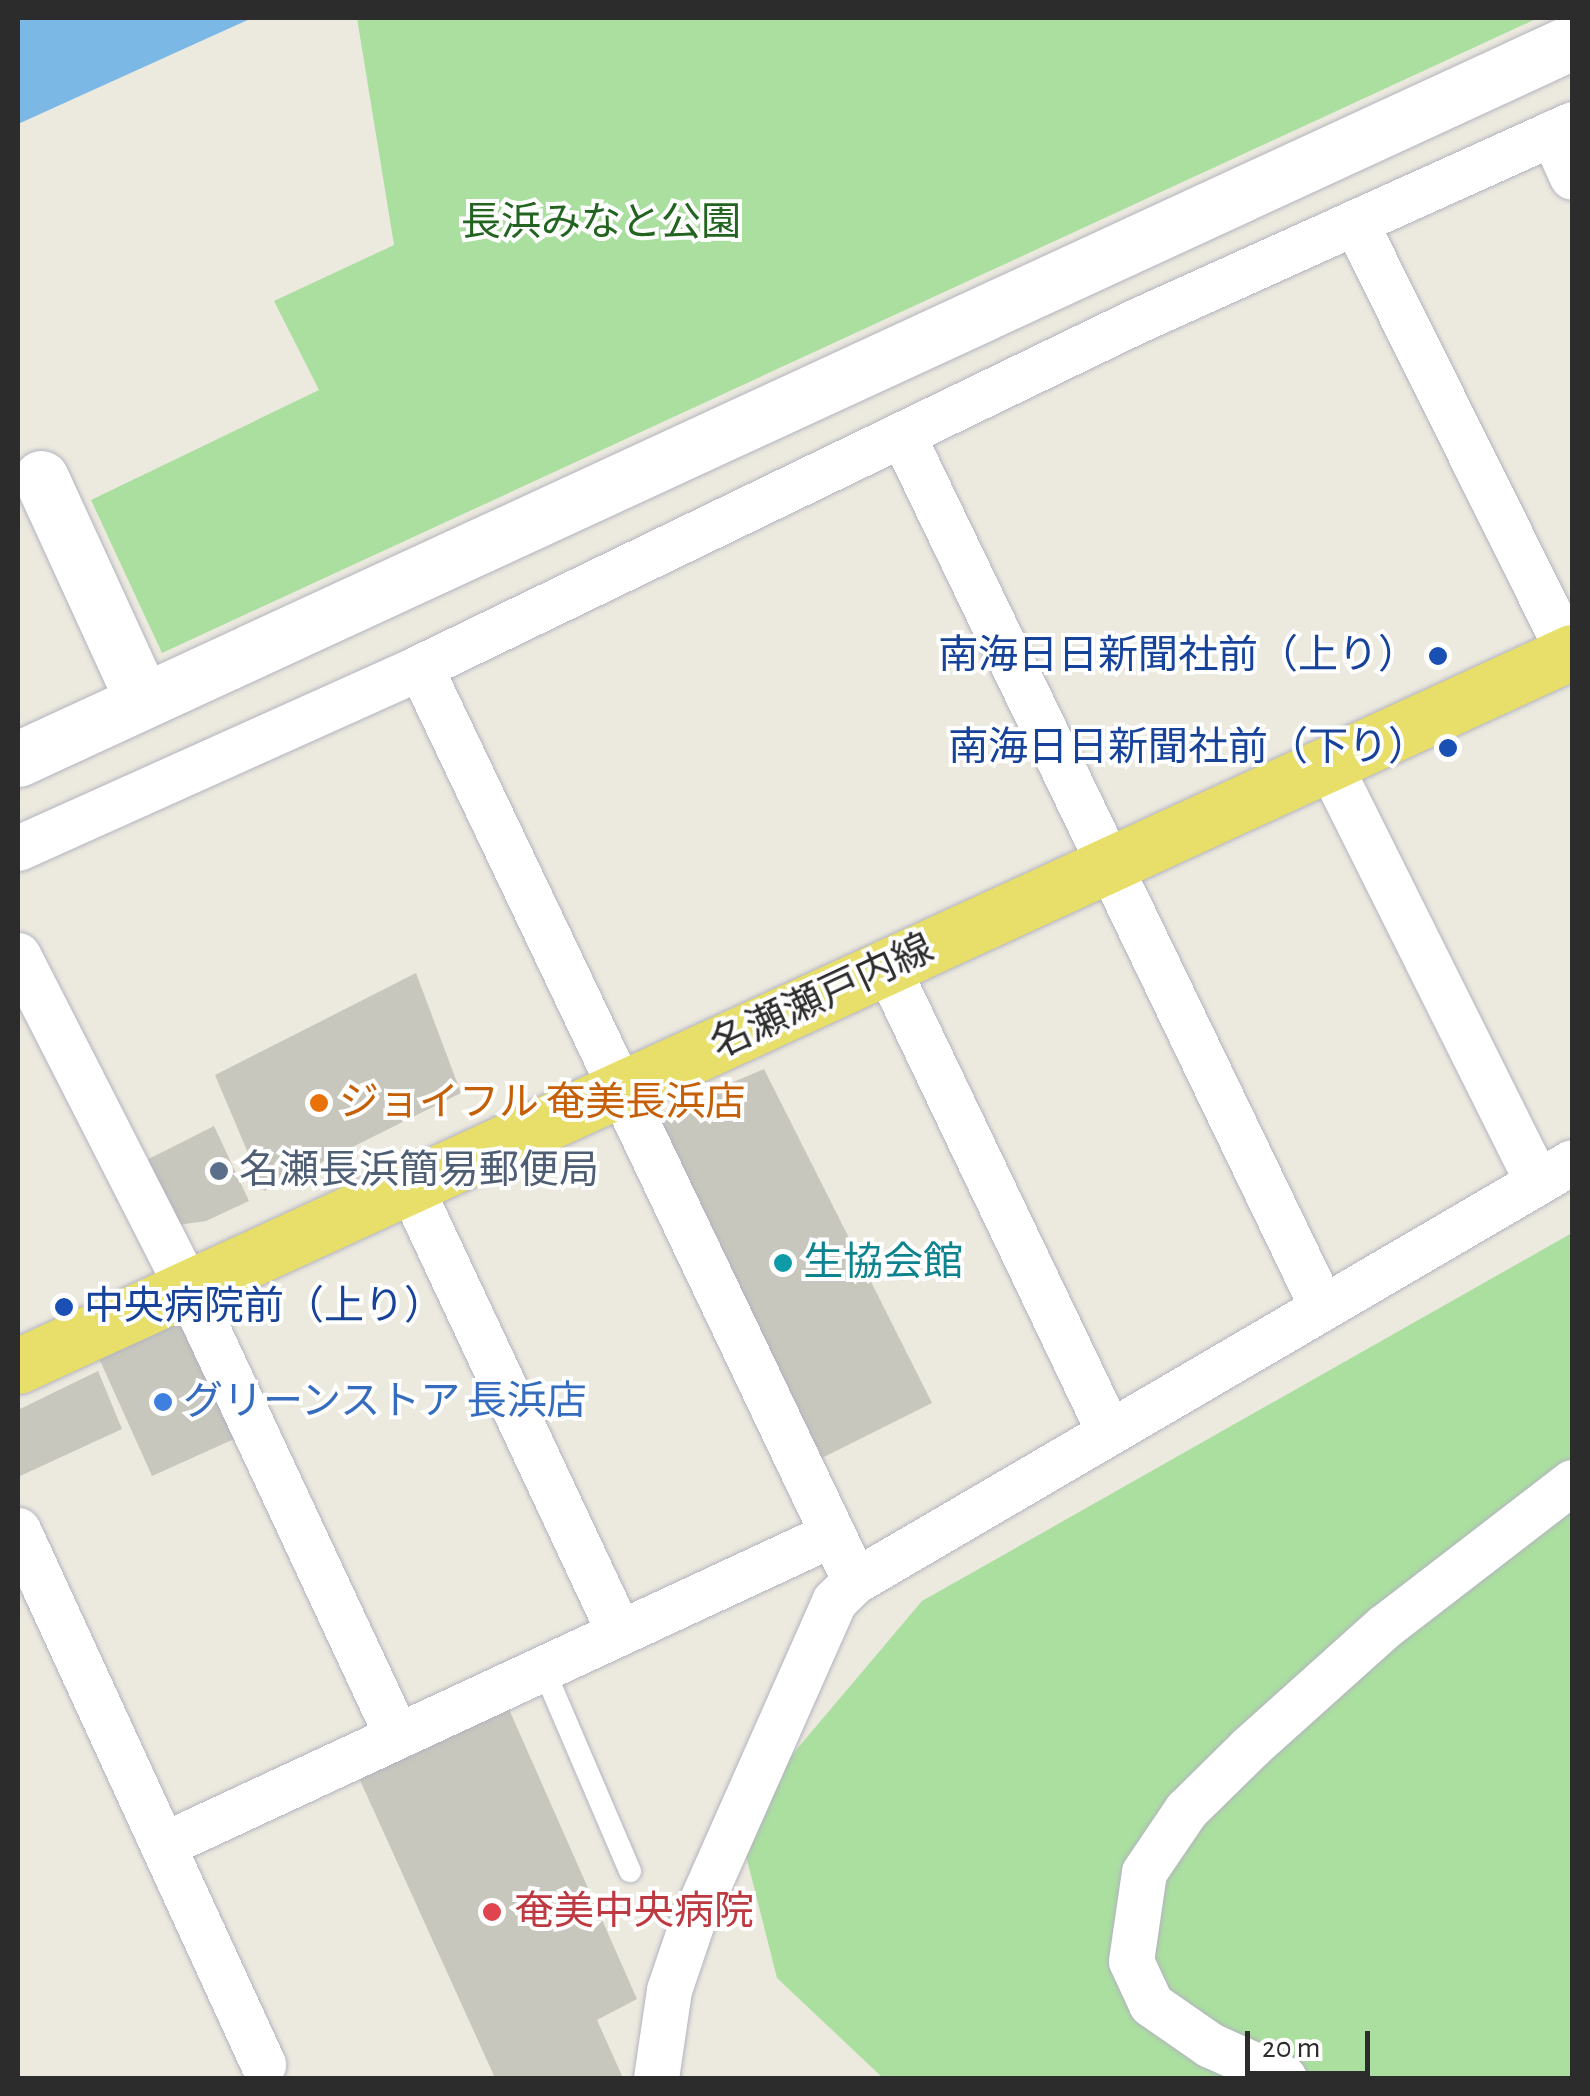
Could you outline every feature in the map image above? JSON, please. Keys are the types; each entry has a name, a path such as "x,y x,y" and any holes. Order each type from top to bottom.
{"main road":[{"name":"名瀬瀬戸内線","path":"18,1366 1572,655"}],"street":[{"path":"18,759 1572,42"},
{"path":"18,848 420,667 902,434 1562,129 1572,177"},
{"path":"1355,222 1572,655"},
{"path":"902,434 1322,1307"},
{"path":"41,478 143,701"},
{"path":"420,667 855,1581"},
{"path":"656,2078 670,1990 692,1922 834,1601 855,1581 1555,1171 1329,764"},
{"path":"18,955 188,1288 397,1736"},
{"path":"887,967 1109,1432"},
{"path":"410,1186 619,1633"},
{"path":"1284,2078 1210,2046 1151,2004 1131,1961 1144,1872 1186,1810 1250,1748 1385,1626 1572,1482"},
{"path":"18,1530 162,1845 255,2074"},
{"path":"162,1845 830,1535"}],"lane":[{"path":"543,1668 630,1871"}],"green space":[{"name":"長浜みなと公園","path":"357,18 1538,18 162,653 91,500 319,390 274,301 394,245"},
{"path":"1572,1233 1572,2078 883,2078 777,1978 737,1820 922,1601"}],"water":[{"path":"18,18 252,18 18,124"}],"building":[{"path":"416,973 461,1093 264,1191 215,1075"},
{"name":"生協会館","path":"764,1069 932,1403 802,1468 639,1122"},
{"path":"214,1126 249,1201 206,1221 156,1228 123,1172"},
{"path":"188,1314 243,1435 152,1476 98,1356"},
{"path":"98,1371 122,1429 18,1477 18,1410"},
{"path":"508,1707 637,1999 597,2020 623,2078 495,2078 359,1778"}],"place":[{"name":"南海日日新聞社前（上り）","path":"1438,656"},
{"name":"南海日日新聞社前（下り）","path":"1448,748"},
{"name":"ジョイフル 奄美長浜店","path":"319,1103"},
{"name":"名瀬長浜簡易郵便局","path":"219,1171"},
{"name":"生協会館","path":"783,1263"},
{"name":"中央病院前（上り）","path":"64,1307"},
{"name":"グリーンストア 長浜店","path":"163,1402"},
{"name":"奄美中央病院","path":"492,1912"}]}
